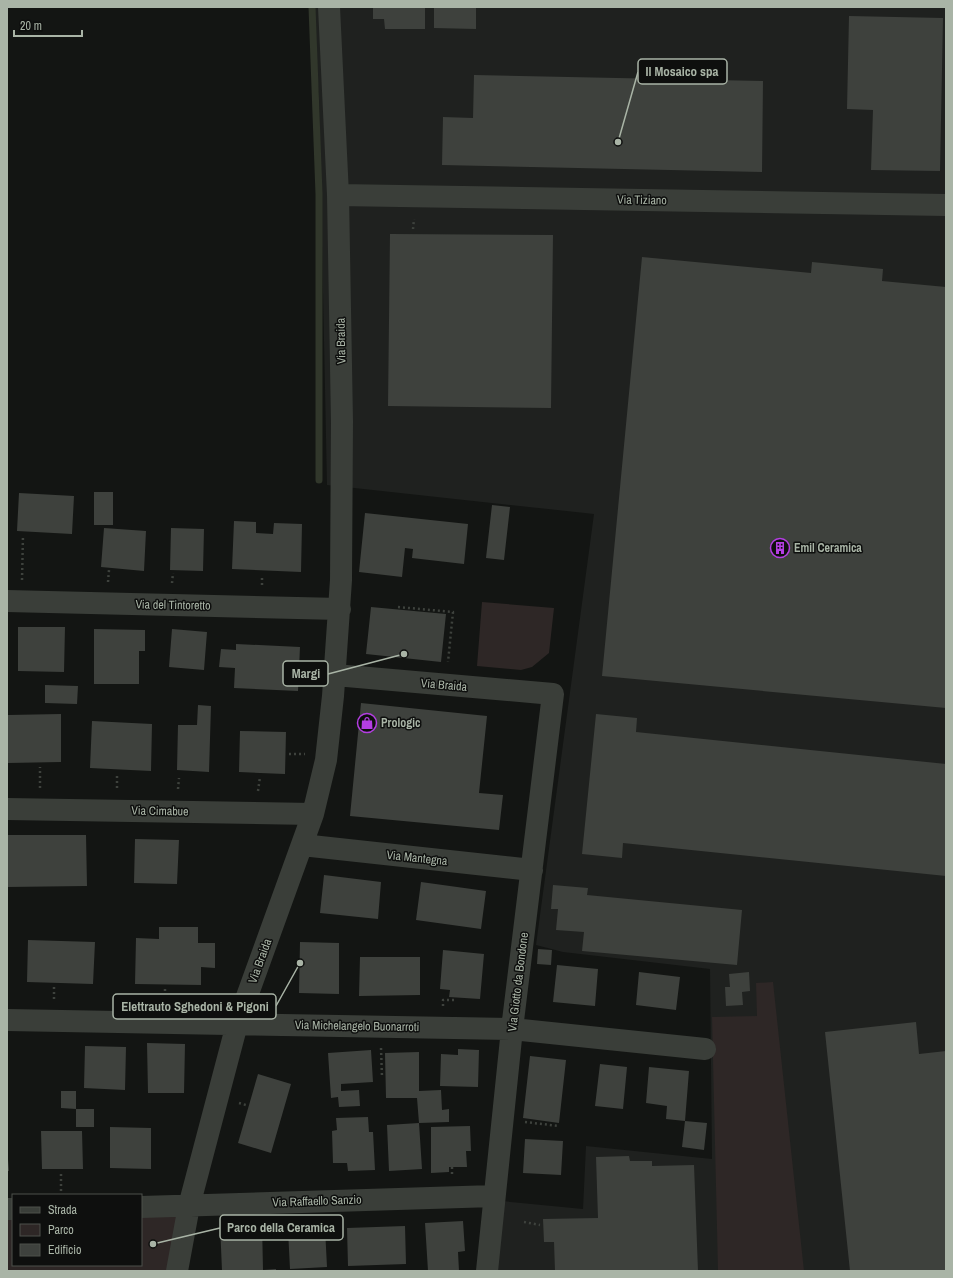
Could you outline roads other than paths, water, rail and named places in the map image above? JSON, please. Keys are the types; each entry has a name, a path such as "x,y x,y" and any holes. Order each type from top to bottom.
{"street":[{"name":"Via Braida","path":"177,1271 189,1206 237,1024 313,814 326,760 340,608 343,481 338,195 329,7"},
{"name":"Via Tiziano","path":"338,195 946,205"},
{"name":"Via del Tintoretto","path":"14,594 340,608"},
{"name":"Via Braida","path":"335,675 553,694"},
{"name":"Via Giotto da Bondone","path":"487,1271 512,1029 553,694"},
{"name":"Via Cimabue","path":"7,809 313,814"},
{"name":"Via Mantegna","path":"302,845 532,870"},
{"name":"Via Michelangelo Buonarroti","path":"7,1020 512,1029 705,1049"},
{"name":"Via Raffaello Sanzio","path":"142,1207 494,1196"}],"waterway":[{"path":"312,7 319,194 319,480"}],"place":[{"name":"Il Mosaico spa","path":"618,142"},
{"name":"Emil Ceramica","path":"780,548"},
{"name":"Margi","path":"404,654"},
{"name":"Prologic","path":"367,723"},
{"name":"Elettrauto Sghedoni & Pigoni","path":"300,963"},
{"name":"Parco della Ceramica","path":"153,1244"}]}
